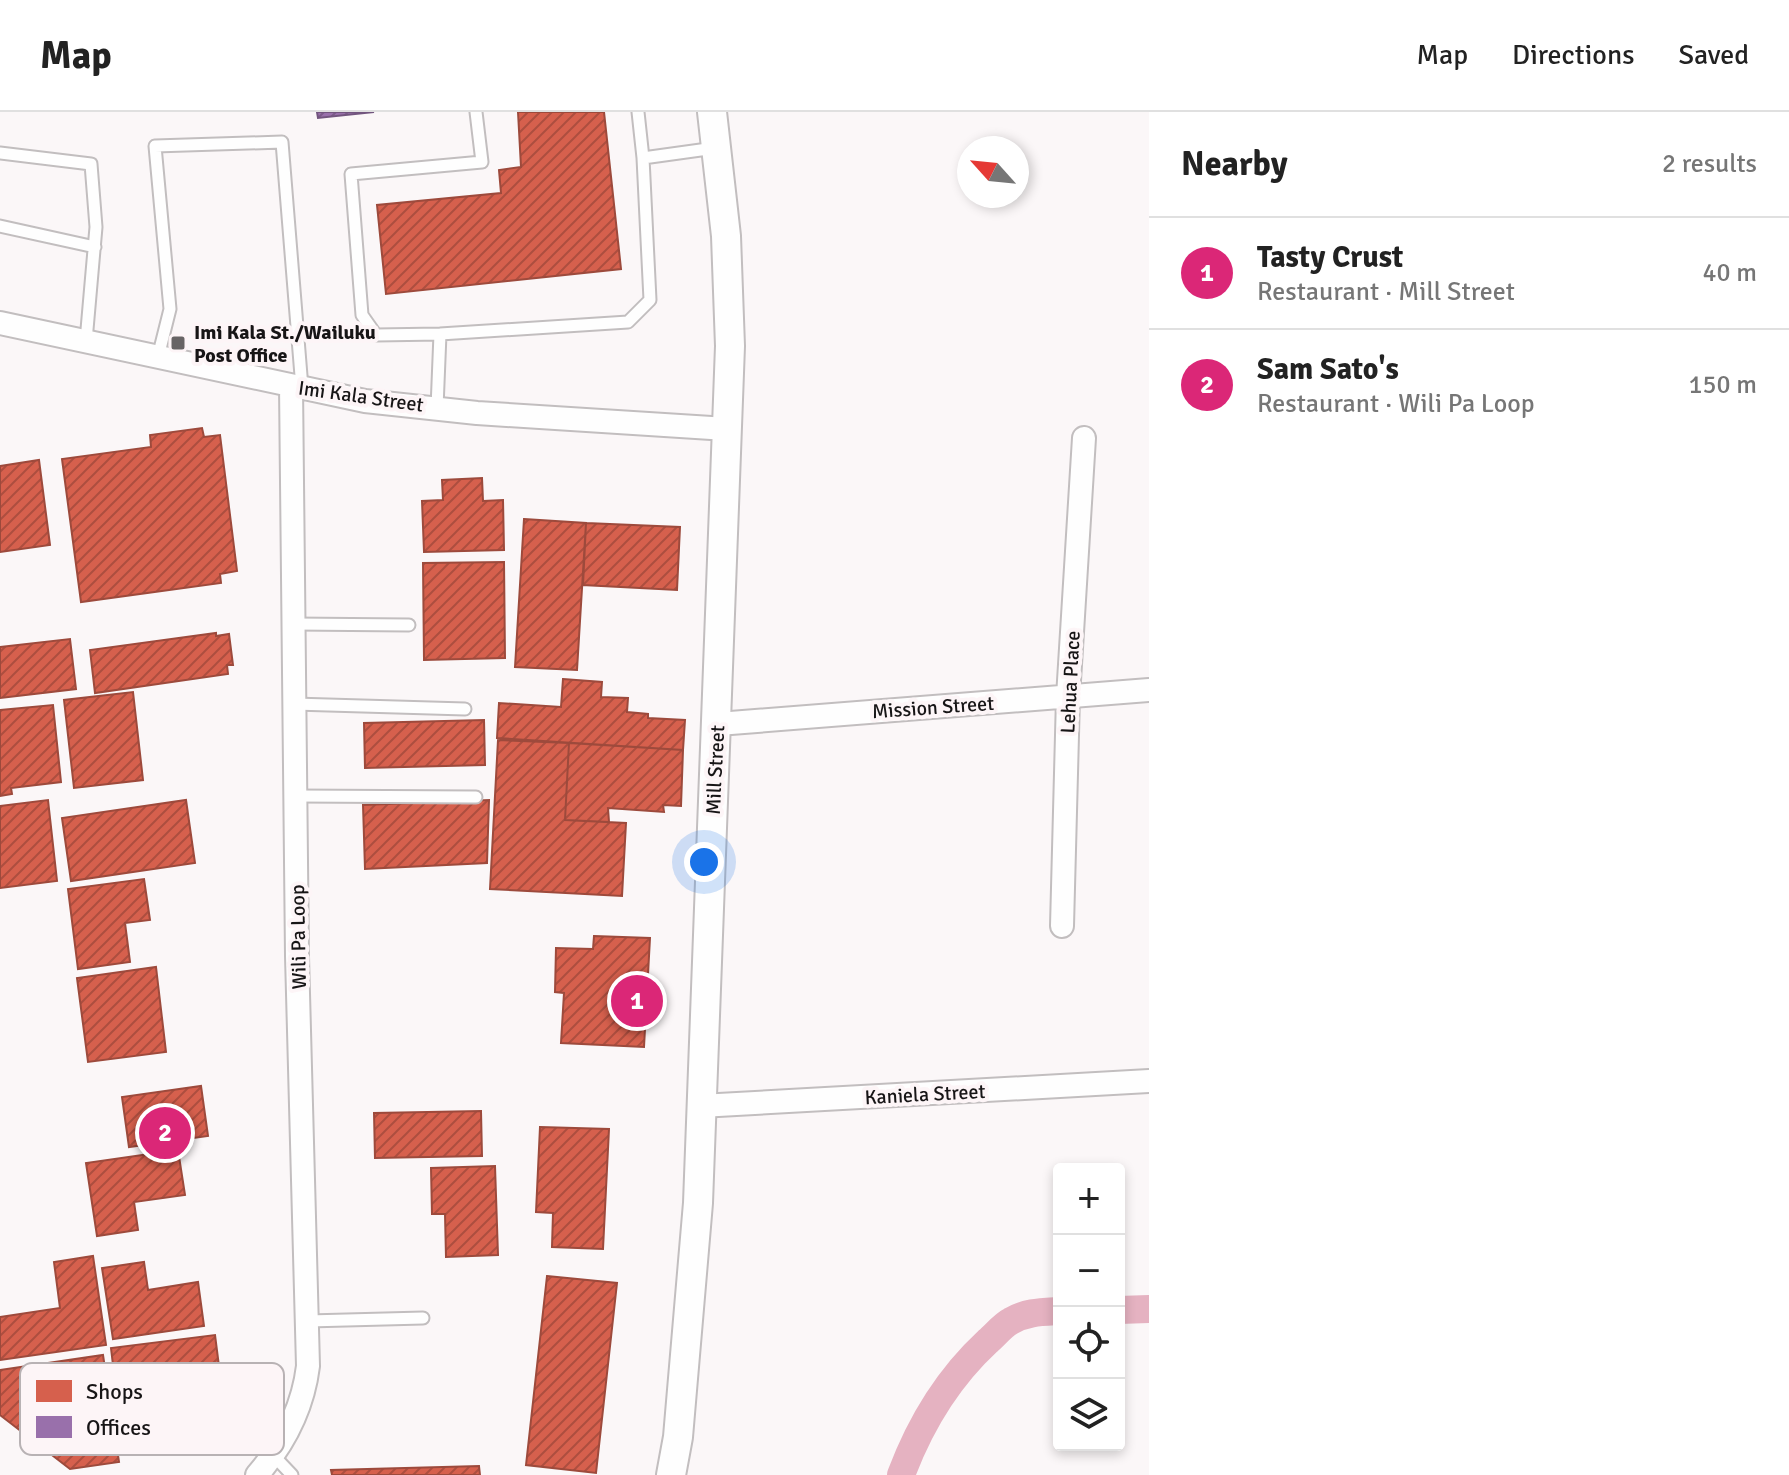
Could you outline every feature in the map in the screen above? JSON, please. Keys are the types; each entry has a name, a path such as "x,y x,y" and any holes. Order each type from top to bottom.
{"street":[{"name":"Mill Street","path":"671,1475 678,1437 696,1218 718,724 730,346 726,236 712,112"},
{"name":"Imi Kala Street","path":"0,323 365,401 548,419 727,429"},
{"name":"Wili Pa Loop","path":"284,1438 306,1388 308,1366 295,796 293,624 296,387"},
{"name":"Lehua Place","path":"1062,926 1068,697 1084,438"},
{"name":"Mission Street","path":"718,724 1149,690"},
{"name":"Kaniela Street","path":"700,1106 1149,1081"},
{"name":"Wili Pa Loop","path":"257,1475 273,1455"}],"lane":[{"path":"476,112 482,162 351,174 362,315 376,335 628,322 650,300 638,112"},
{"path":"158,357 170,309 155,146 282,142 296,387"},
{"path":"643,158 716,148"},
{"path":"0,153 91,164 96,227 86,341"},
{"path":"0,226 95,247"},
{"path":"437,408 440,334"},
{"path":"293,624 409,625"},
{"path":"294,704 465,709"},
{"path":"295,796 476,797"},
{"path":"308,1321 423,1318"},
{"path":"273,1455 292,1475"}],"building: Shops":[{"path":"518,112 604,112 621,269 386,294 377,205 501,193 499,170 521,167"},
{"path":"202,428 204,437 220,435 237,571 220,574 221,583 81,602 62,459 151,447 150,435"},
{"path":"39,460 50,545 0,552 0,466"},
{"path":"482,478 483,501 503,500 504,550 424,552 422,501 443,500 442,480"},
{"path":"524,519 586,523 577,670 515,667"},
{"path":"586,523 680,527 677,590 583,585"},
{"path":"504,562 505,658 424,660 423,563"},
{"path":"216,633 216,636 229,634 233,665 227,665 228,674 95,693 90,650"},
{"path":"70,639 76,689 0,698 0,647"},
{"path":"563,679 602,682 601,697 628,698 627,712 648,714 648,718 685,720 683,750 497,738 499,703 561,707"},
{"path":"133,692 143,780 74,788 64,700"},
{"path":"53,705 61,782 11,788 12,794 0,796 0,710"},
{"path":"484,720 485,765 365,768 364,723"},
{"path":"498,740 569,743 565,820 626,823 622,896 490,889"},
{"path":"569,743 683,750 681,806 663,805 664,812 608,808 609,822 565,820"},
{"path":"48,800 57,881 0,888 0,806"},
{"path":"186,800 195,863 71,881 62,818"},
{"path":"489,800 487,863 365,869 363,805"},
{"path":"144,879 150,920 125,923 130,962 78,969 68,889"},
{"path":"594,936 650,938 644,1047 561,1043 564,993 555,992 556,948 593,949"},
{"path":"156,967 166,1052 88,1062 77,978"},
{"path":"201,1086 208,1136 129,1147 122,1097"},
{"path":"481,1111 482,1156 375,1158 374,1113"},
{"path":"540,1127 609,1129 603,1249 552,1247 553,1213 536,1212"},
{"path":"178,1150 185,1195 134,1202 138,1230 97,1236 86,1163"},
{"path":"495,1166 498,1255 446,1257 445,1214 432,1214 431,1168"},
{"path":"93,1256 106,1345 0,1360 0,1317 60,1308 54,1262"},
{"path":"144,1262 148,1290 198,1282 204,1326 113,1339 102,1268"},
{"path":"547,1276 617,1283 596,1473 526,1465"},
{"path":"215,1335 219,1363 113,1363 111,1348"},
{"path":"103,1355 104,1363 48,1363"},
{"path":"20,1367 20,1430 0,1415 0,1370"},
{"path":"52,1455 118,1455 119,1462 70,1469"},
{"path":"479,1466 480,1475 332,1475 331,1470"}],"building: Offices":[{"path":"317,112 374,112 318,118"}],"waterway":[{"path":"1125,1310 1149,1309"},
{"path":"901,1475 917,1438 960,1370 1008,1323 1034,1313 1053,1311"}],"place":[{"name":"Imi Kala St./Wailuku Post Office","path":"178,343"},
{"name":"Tasty Crust","path":"637,1001"},
{"name":"Sam Sato's","path":"165,1133"}]}
